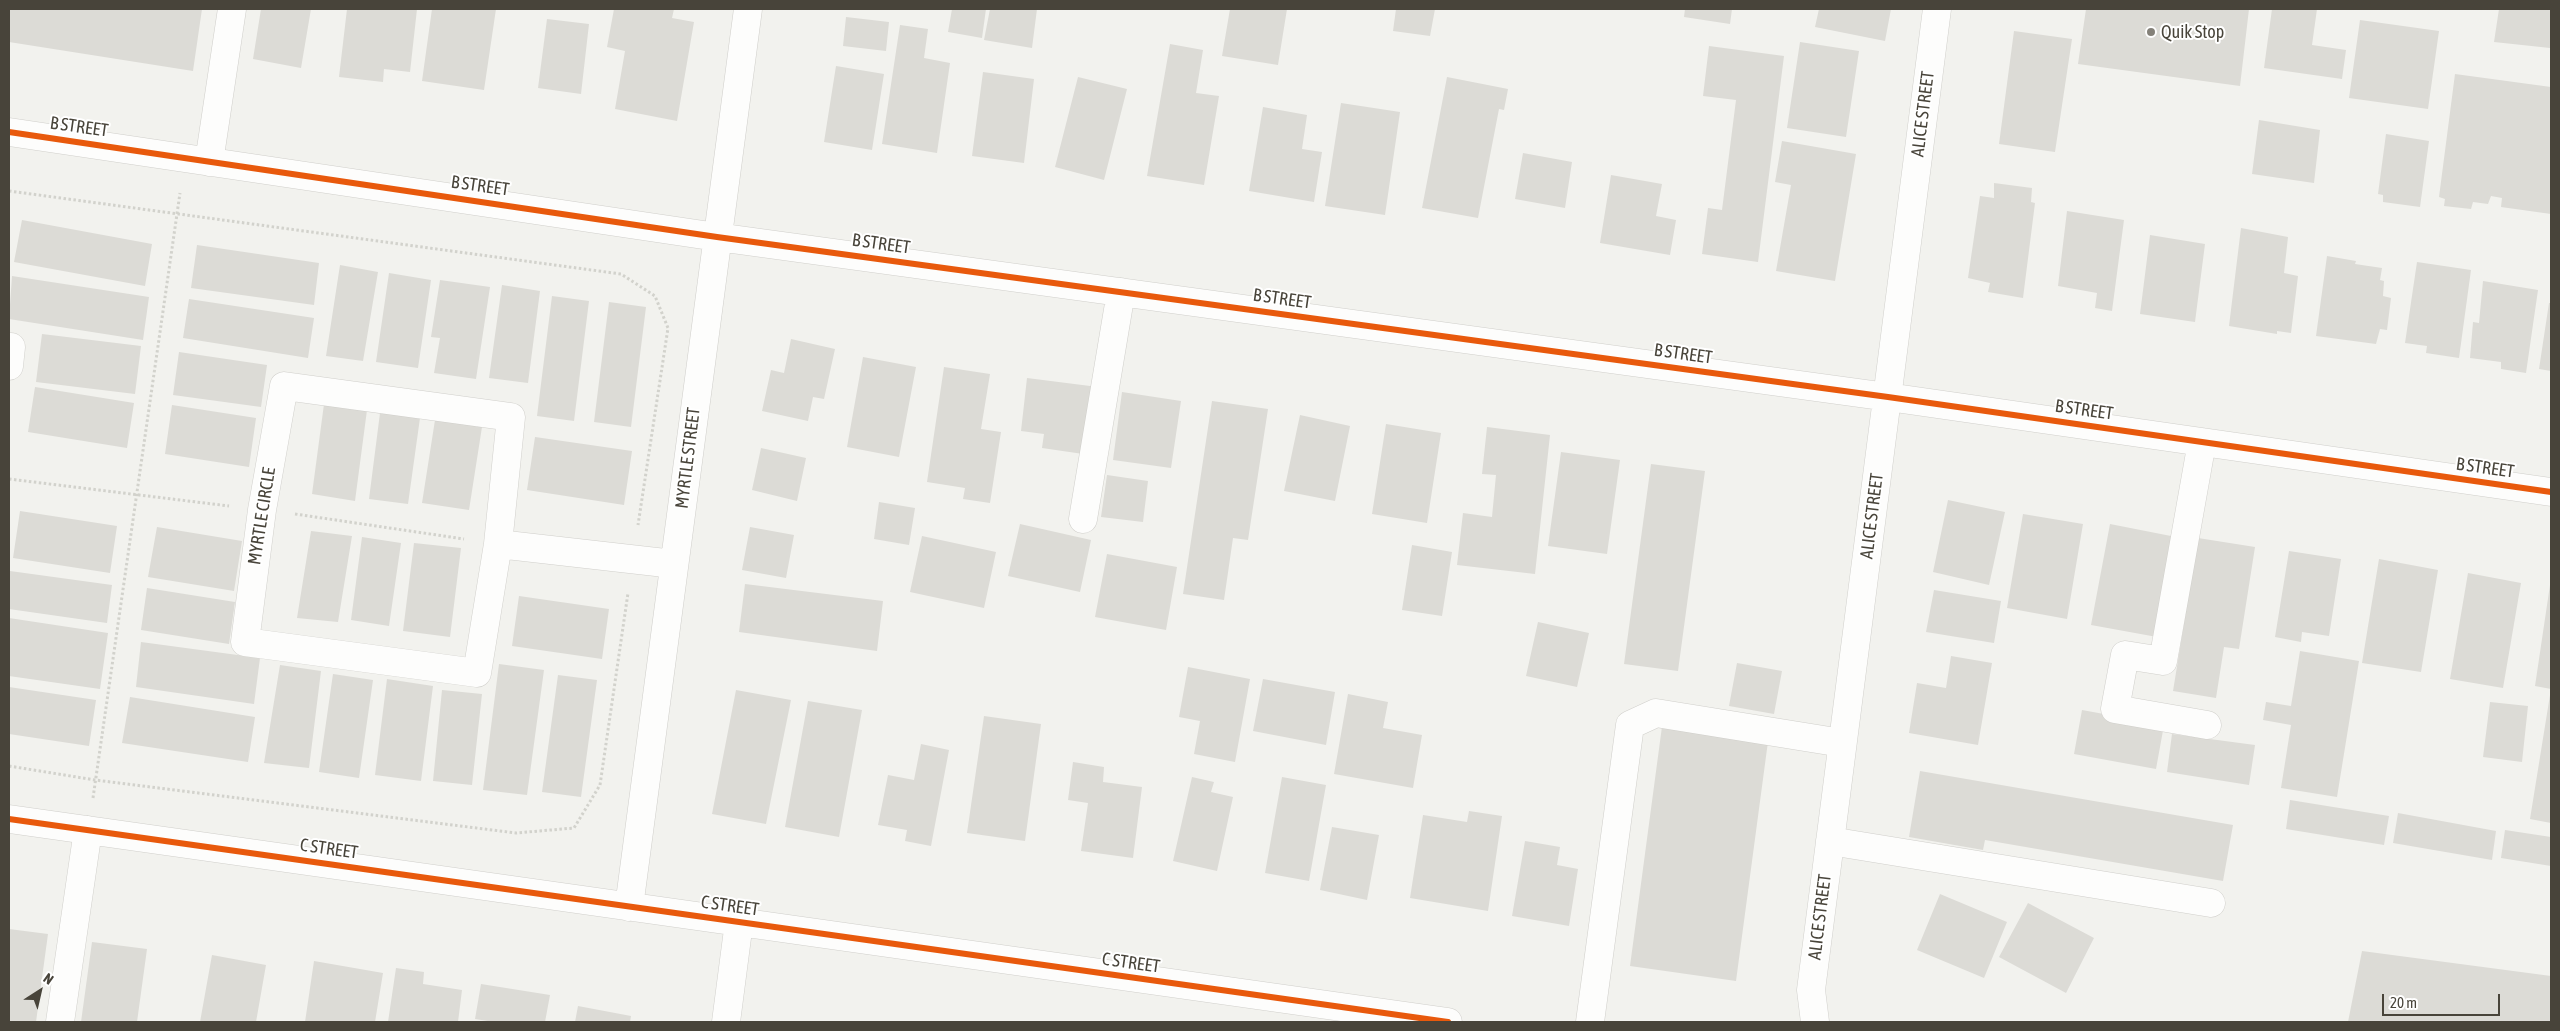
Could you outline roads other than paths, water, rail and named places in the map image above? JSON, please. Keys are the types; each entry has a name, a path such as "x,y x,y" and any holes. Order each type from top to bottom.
{"street":[{"path":"197,160 232,9"},
{"name":"MYRTLE STREET","path":"629,907 748,9"},
{"name":"ALICE STREET","path":"1815,1022 1811,990 1937,9"},
{"name":"B STREET","path":"9,132 717,236 1888,397 2551,492"},
{"path":"1083,519 1121,292"},
{"path":"9,347 11,348 9,366"},
{"name":"MYRTLE CIRCLE","path":"284,386 511,417 498,544 477,673 245,642 262,510 284,386"},
{"path":"2202,442 2163,661 2125,655 2115,709 2208,725"},
{"path":"498,544 674,564"},
{"path":"1590,1022 1630,725 1656,713 1842,743"},
{"name":"C STREET","path":"9,819 739,922 1290,1012 1448,1022"},
{"path":"60,1022 88,830"},
{"path":"1830,841 2211,902"},
{"path":"726,1022 739,922"}],"place":[{"name":"Quik Stop","path":"2151,32"}]}
